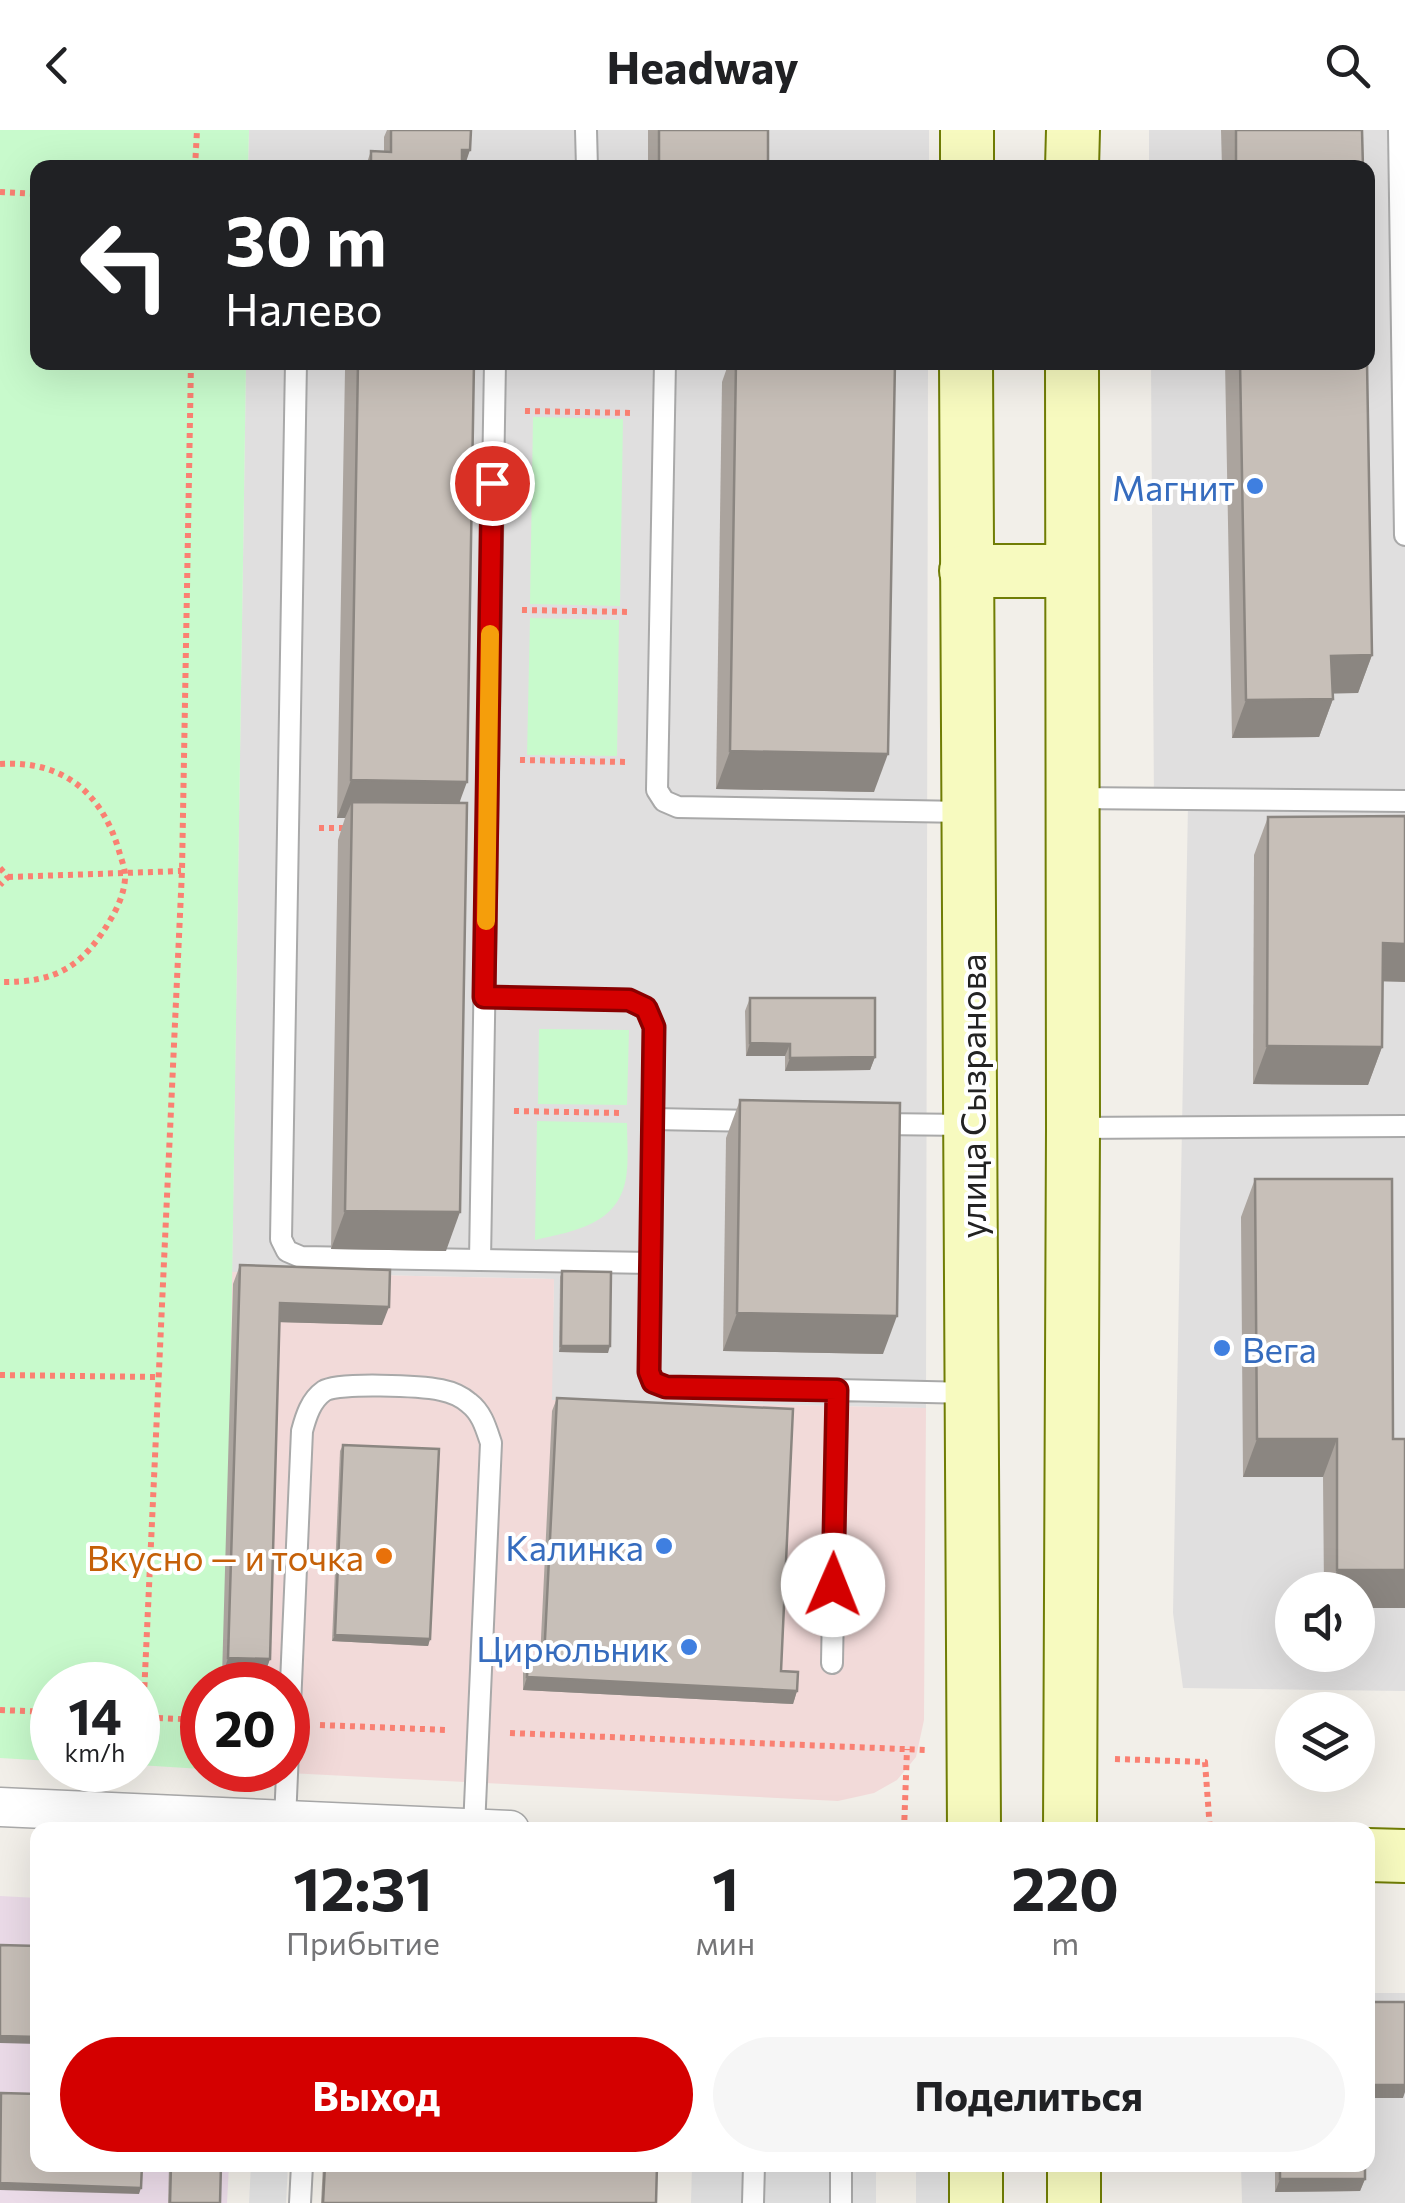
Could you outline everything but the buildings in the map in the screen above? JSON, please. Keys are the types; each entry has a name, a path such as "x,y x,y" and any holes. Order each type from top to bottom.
{"main road":[{"path":"966,160 967,130"},
{"path":"1072,130 1072,160"},
{"name":"улица Сызранова","path":"966,370 974,1822"},
{"path":"1070,1822 1072,370"},
{"path":"966,571 1071,571"},
{"path":"1375,1854 1405,1856"},
{"path":"976,2172 976,2203"},
{"path":"1074,2172 1074,2203"}],"street":[{"path":"0,1807 272,1822"}],"lane":[{"path":"586,130 586,160"},
{"path":"1399,130 1405,535"},
{"path":"296,370 282,1239 287,1251 300,1257 650,1264"},
{"path":"480,1260 495,370"},
{"path":"665,370 658,762 658,790 664,801 678,807 969,812"},
{"path":"1073,798 1405,801"},
{"path":"484,997 629,1000 646,1008 654,1027 649,1372 653,1382 666,1387 973,1393"},
{"path":"653,1116 772,1122"},
{"path":"852,1123 971,1126"},
{"path":"1073,1128 1405,1126"},
{"path":"292,1662 300,1467 306,1415 321,1393 341,1385 438,1389 456,1395 476,1410 491,1444 478,1732 491,1822"},
{"path":"832,1663 837,1390"},
{"path":"302,1792 308,1822"},
{"path":"300,2203 302,2172"},
{"path":"754,2172 754,2203"},
{"path":"841,2172 841,2203"}],"path":[{"path":"195,160 197,130"},
{"path":"0,192 30,194"},
{"path":"143,1662 182,872 191,370"},
{"path":"494,410 664,414"},
{"path":"490,610 661,613"},
{"path":"488,760 658,762"},
{"path":"0,764 48,768 81,785 114,834 125,875 120,904 78,962 54,976 0,982"},
{"path":"288,827 348,828"},
{"path":"0,868 8,877"},
{"path":"0,885 8,877 182,872"},
{"path":"482,1110 653,1116"},
{"path":"0,1375 158,1377"},
{"path":"0,1710 30,1711"},
{"path":"310,1725 974,1752"},
{"path":"904,1822 907,1749"}],"shaded area":[{"path":"249,130 929,130 929,160 248,160"},
{"path":"1149,130 1405,130 1405,1691 1183,1688 1173,1613 1188,804 1154,805 1151,370 1375,370 1375,160 1149,160"},
{"path":"246,370 928,370 926,1408 551,1400 554,1279 232,1272"},
{"path":"232,1272 554,1279 552,1400 926,1408 924,1720 916,1757 897,1780 874,1793 838,1801 310,1774 310,1662 226,1662"},
{"path":"0,1896 30,1898 30,2172 229,2172 227,2203 0,2203"},
{"path":"1375,1993 1405,1993 1405,2203 1242,2203 1241,2172 1375,2172"},
{"path":"251,2172 288,2172 286,2203 249,2203"},
{"path":"692,2172 876,2172 876,2203 691,2203"},
{"path":"916,2172 965,2172 965,2203 916,2203"}],"green space":[{"path":"0,130 249,130 248,160 30,160 30,370 246,370 226,1662 180,1662 180,1768 160,1766 160,1662 30,1662 30,1760 0,1758"},
{"path":"533,417 623,419 620,606 530,604"},
{"path":"530,618 619,620 617,756 527,755"},
{"path":"539,1029 629,1030 627,1105 538,1104"},
{"path":"537,1121 627,1123 628,1158 621,1194 604,1216 579,1229 535,1240"}],"slow traffic":[{"path":"486,921 490,634"}],"place":[{"name":"Магнит","path":"1255,486"},
{"name":"Вега","path":"1222,1348"},
{"name":"Калинка","path":"664,1546"},
{"name":"Вкусно — и точка","path":"384,1556"},
{"name":"Цирюльник","path":"689,1647"}],"route":[{"path":"492,483 484,997 629,1000 646,1008 654,1027 649,1372 653,1382 666,1387 837,1390 833,1585"}]}
